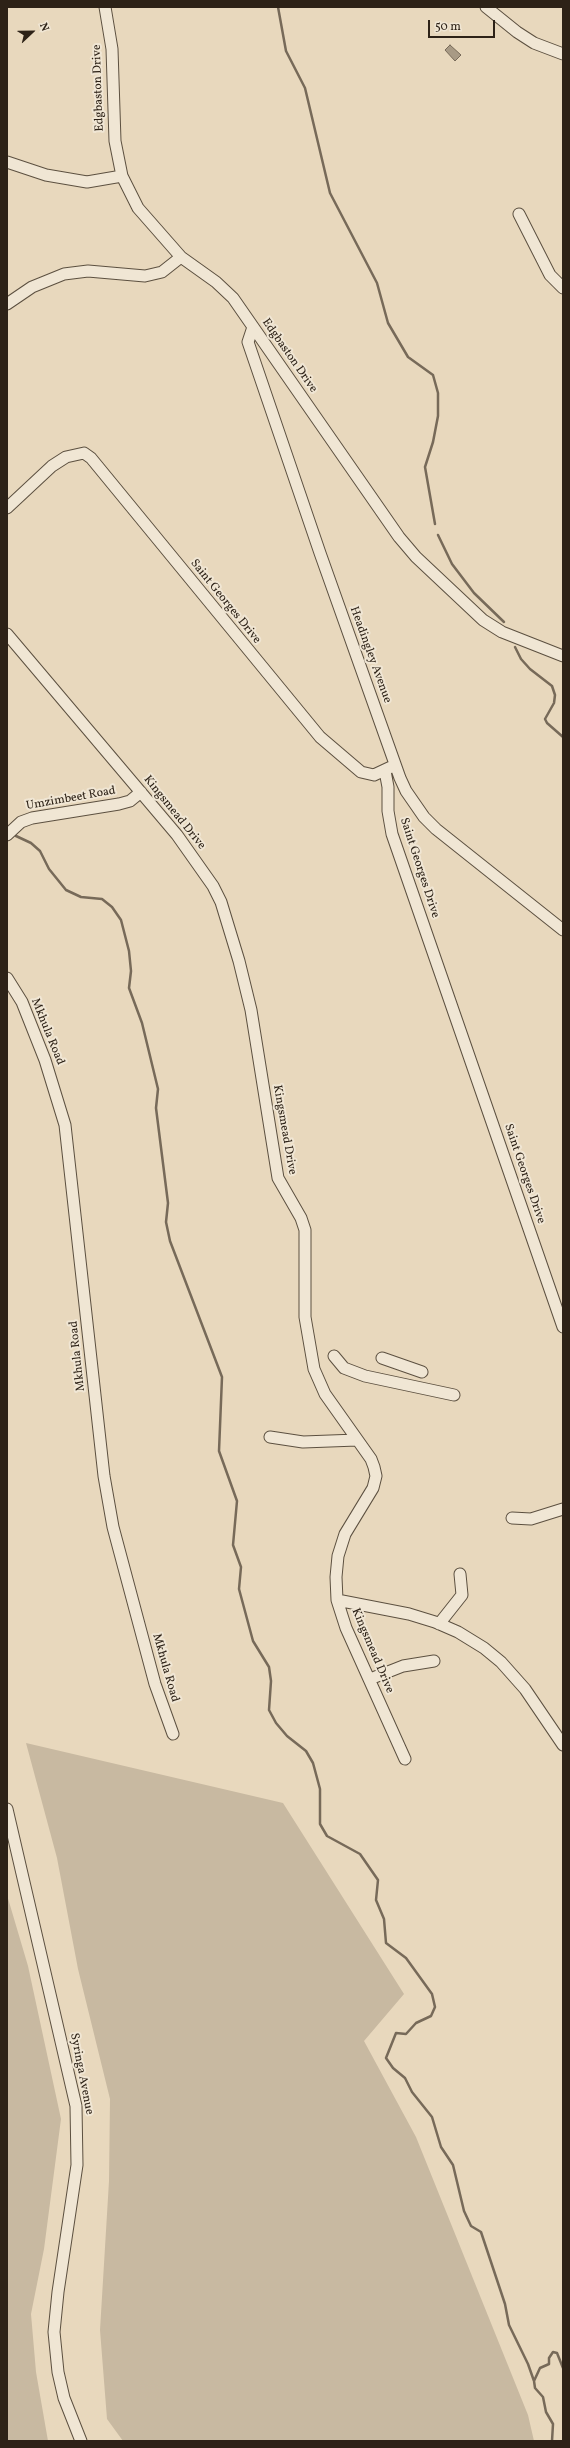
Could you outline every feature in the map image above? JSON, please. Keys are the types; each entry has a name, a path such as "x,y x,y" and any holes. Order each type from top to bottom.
{"street":[{"name":"Edgbaston Drive","path":"105,7 112,49 114,141 122,176 138,208 181,257 225,290 399,537 416,557 483,620 502,632 563,656"},
{"path":"486,7 517,32 534,43 563,54"},
{"path":"7,162 46,174 75,180 94,181 122,176"},
{"path":"519,214 550,274 563,288"},
{"path":"7,304 32,287 64,274 88,271 145,276 162,272 181,257"},
{"name":"Headingley Avenue","path":"253,328 248,342 395,765 413,802 436,829 563,930"},
{"name":"Saint Georges Drive","path":"7,508 52,466 66,457 84,453 91,458 312,729 361,772 374,775 385,771 388,787 388,811 392,834 563,1327"},
{"name":"Kingsmead Drive","path":"7,634 177,835 213,886 226,918 251,1010 278,1178 298,1212 305,1230 305,1317 314,1369 325,1394 371,1459 376,1476 368,1498 345,1534 338,1556 336,1577 337,1600 346,1628 405,1759"},
{"path":"385,771 395,765"},
{"name":"Umzimbeet Road","path":"7,835 20,822 32,818 119,804 130,801 141,792"},
{"name":"Mkhula Road","path":"7,978 22,1002 50,1074 66,1125 104,1476 113,1527 155,1684 174,1734"},
{"path":"334,1356 344,1368 365,1376 454,1395"},
{"path":"382,1358 422,1372"},
{"path":"270,1437 303,1442 357,1440"},
{"path":"512,1518 531,1519 563,1509"},
{"path":"439,1624 462,1595 460,1574"},
{"path":"336,1577 343,1593 363,1605"},
{"path":"337,1600 409,1614 439,1624 484,1648 501,1662 525,1689 563,1745"},
{"path":"346,1628 348,1610 363,1605"},
{"path":"370,1679 403,1666 434,1661"},
{"name":"Syringa Avenue","path":"7,1809 76,2106 77,2166 58,2292 54,2332 58,2372 64,2398 81,2441"}],"shaded area":[{"path":"450,45 461,55 455,61 445,50"},
{"path":"26,1743 283,1803 404,1994 364,2041 416,2137 528,2415 534,2441 123,2441 107,2419 100,2330 109,2181 110,2099 78,1969 57,1858"},
{"path":"7,1895 28,1966 61,2119 44,2249 31,2314 36,2372 48,2441 7,2441"}],"waterway":[{"path":"278,7 286,51 305,88 330,193 377,283 388,323 408,357 433,375 438,393 438,416 433,442 425,467 435,524"},
{"path":"438,535 452,564 474,593 504,622"},
{"path":"515,647 521,659 530,669 552,686 555,695 554,703 545,719 547,723 563,737"},
{"path":"16,836 31,843 40,851 49,869 66,890 81,897 102,899 112,907 121,920 129,951 131,971 129,988 142,1023 158,1089 156,1108 168,1203 166,1222 170,1241 222,1377 219,1451 237,1501 233,1545 241,1567 239,1589 253,1641 269,1667 271,1681 269,1710 276,1723 287,1736 306,1751 313,1763 320,1789 320,1824 327,1836 360,1854 378,1880 376,1900 384,1919 386,1943 406,1958 432,1994 435,2007 431,2016 416,2023 406,2034 396,2033 386,2058 393,2068 405,2078 412,2092 432,2117 441,2147 453,2165 464,2211 471,2226 481,2232 505,2304 509,2325 528,2364 535,2388 543,2397 546,2412 553,2424 552,2441"},
{"path":"534,2381 540,2368 549,2364 549,2358 553,2352 557,2353 563,2368"}]}
